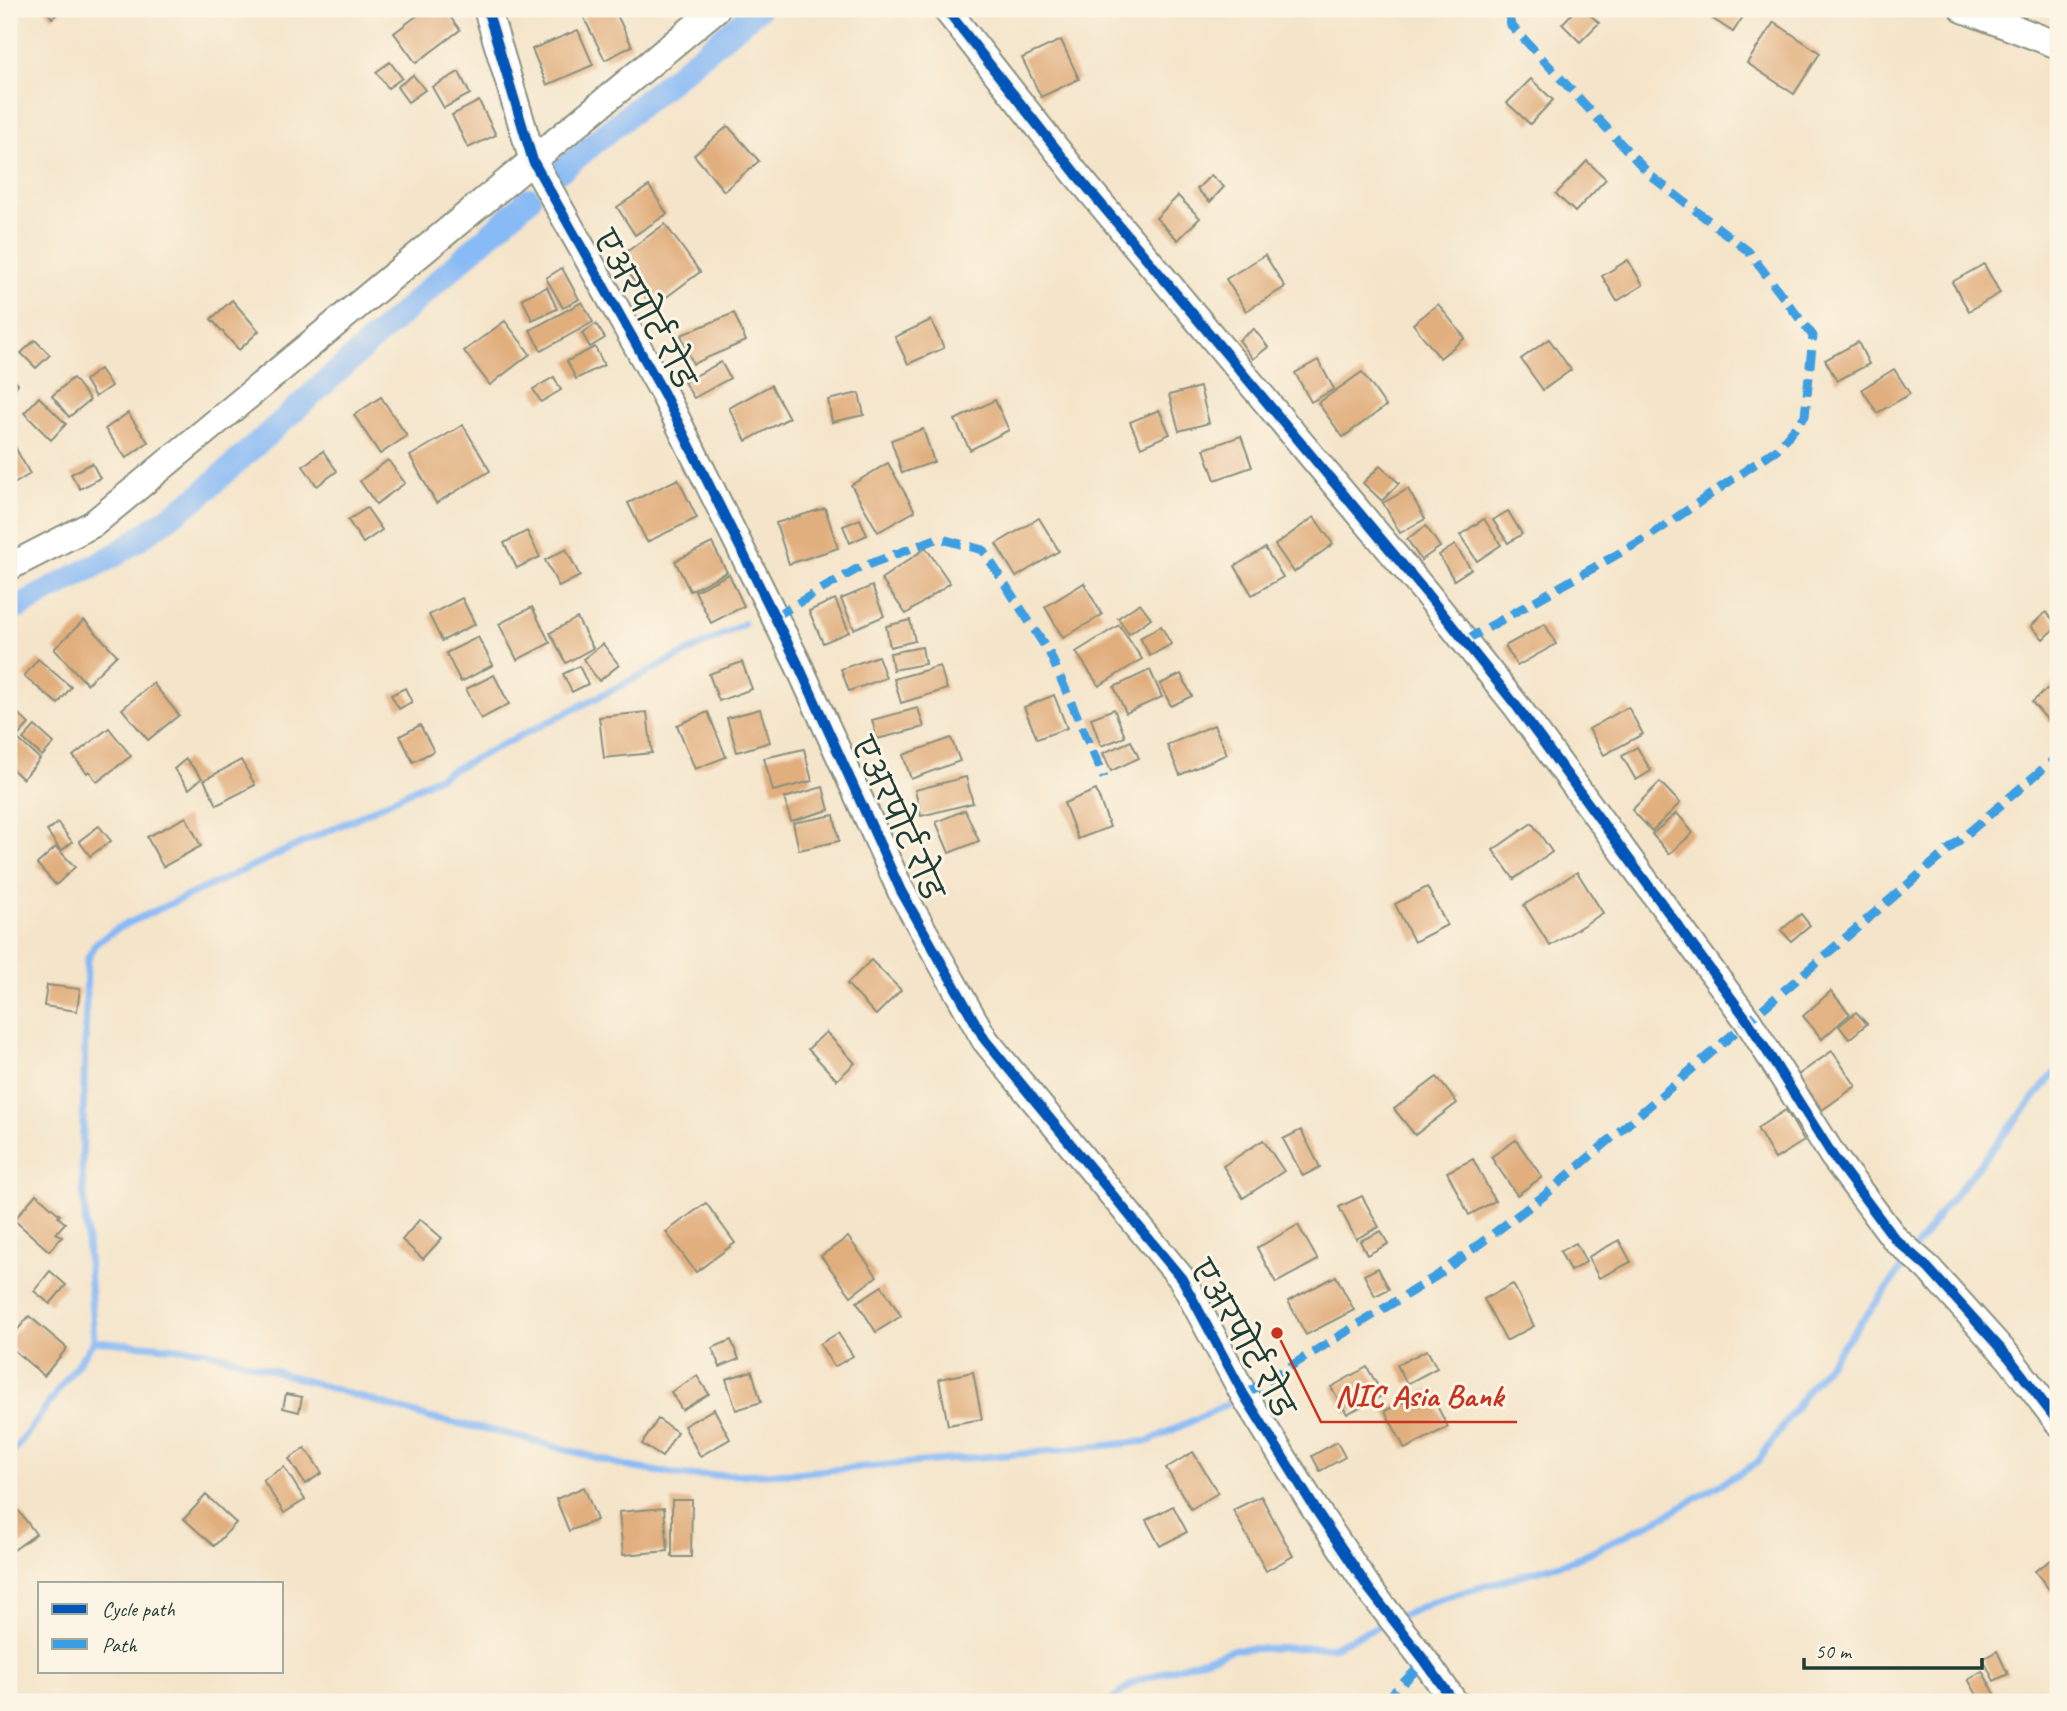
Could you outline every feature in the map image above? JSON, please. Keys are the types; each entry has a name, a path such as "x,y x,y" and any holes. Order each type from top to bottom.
{"street":[{"name":"एअरपोर्ट रोड","path":"487,9 533,161 663,392 798,664 901,891 985,1040 1182,1279 1244,1395 1314,1507 1369,1589 1454,1702"},
{"path":"9,568 93,524 716,9"},
{"path":"946,9 1076,174 1427,594 1518,708 1748,1021 1832,1156 1895,1239 1928,1268 2010,1359 2058,1422"},
{"path":"1964,9 2058,45"}],"building":[{"path":"45,9 63,9 52,18"},
{"path":"426,9 444,9 460,30 416,63 394,33"},
{"path":"593,9 614,9 632,46 605,60 582,14"},
{"path":"1576,9 1584,9 1599,23 1580,42 1562,24"},
{"path":"1719,9 1748,9 1733,32 1713,19"},
{"path":"1774,22 1820,53 1794,94 1747,63"},
{"path":"578,30 593,65 547,85 532,49"},
{"path":"1061,40 1079,79 1041,97 1022,58"},
{"path":"390,62 402,78 388,88 376,72"},
{"path":"459,72 470,94 444,108 432,87"},
{"path":"413,75 425,90 408,102 397,87"},
{"path":"1531,79 1553,100 1530,124 1507,103"},
{"path":"479,101 496,135 468,148 452,115"},
{"path":"728,126 759,161 724,191 694,155"},
{"path":"1587,161 1606,179 1575,212 1556,194"},
{"path":"1211,175 1224,187 1210,202 1197,189"},
{"path":"649,186 667,214 635,235 617,207"},
{"path":"1178,196 1200,218 1178,240 1156,218"},
{"path":"665,224 700,272 653,307 618,258"},
{"path":"1265,255 1285,287 1246,311 1226,279"},
{"path":"1628,260 1643,285 1617,301 1602,276"},
{"path":"1984,264 2000,293 1969,311 1952,282"},
{"path":"562,268 579,299 563,308 546,278"},
{"path":"547,287 557,309 532,320 522,298"},
{"path":"232,300 259,331 239,350 211,319"},
{"path":"582,302 593,322 541,351 530,330"},
{"path":"1438,304 1465,338 1440,358 1413,324"},
{"path":"734,313 746,341 693,364 681,335"},
{"path":"931,320 944,348 908,364 895,337"},
{"path":"505,321 530,354 490,385 464,351"},
{"path":"596,324 605,338 590,347 582,333"},
{"path":"1254,329 1268,347 1253,359 1239,340"},
{"path":"1549,339 1571,370 1543,390 1521,359"},
{"path":"35,340 50,355 36,368 21,353"},
{"path":"1858,342 1869,364 1837,381 1825,360"},
{"path":"595,347 604,365 576,379 567,361"},
{"path":"1318,360 1334,389 1311,402 1295,373"},
{"path":"721,362 730,378 694,398 684,382"},
{"path":"100,369 111,386 95,397 85,380"},
{"path":"1894,369 1910,394 1877,413 1862,389"},
{"path":"1362,372 1386,406 1343,437 1318,403"},
{"path":"9,376 18,384 9,396"},
{"path":"554,377 561,390 541,402 533,389"},
{"path":"73,378 90,400 69,417 52,396"},
{"path":"771,385 789,418 746,441 729,408"},
{"path":"1200,387 1209,423 1179,431 1169,395"},
{"path":"859,393 864,415 832,422 828,400"},
{"path":"39,397 66,424 51,440 24,413"},
{"path":"381,397 407,436 380,454 354,415"},
{"path":"995,400 1009,430 970,450 955,420"},
{"path":"1159,410 1170,434 1141,447 1130,422"},
{"path":"128,413 148,442 126,458 105,429"},
{"path":"463,425 490,471 436,503 410,456"},
{"path":"923,429 934,462 902,473 891,440"},
{"path":"1241,436 1252,467 1215,480 1204,449"},
{"path":"15,447 30,474 9,487 9,451"},
{"path":"323,451 337,471 317,486 303,466"},
{"path":"388,460 405,483 376,504 360,481"},
{"path":"92,463 100,478 80,489 71,474"},
{"path":"888,463 915,511 878,532 851,485"},
{"path":"1380,466 1399,483 1382,501 1363,483"},
{"path":"678,479 697,518 647,542 628,503"},
{"path":"1408,489 1425,519 1400,533 1383,503"},
{"path":"367,508 382,530 363,543 348,520"},
{"path":"825,508 838,548 789,564 776,523"},
{"path":"1508,511 1522,534 1508,543 1493,520"},
{"path":"1314,517 1333,544 1294,572 1275,545"},
{"path":"1039,518 1059,551 1016,577 996,544"},
{"path":"860,519 867,535 850,543 843,526"},
{"path":"1484,519 1501,545 1477,561 1460,535"},
{"path":"1426,526 1440,547 1421,560 1407,539"},
{"path":"527,531 540,557 517,568 504,543"},
{"path":"712,543 727,572 690,591 675,561"},
{"path":"1455,545 1471,569 1454,580 1439,555"},
{"path":"926,548 950,583 906,614 881,579"},
{"path":"1265,548 1283,577 1252,595 1235,566"},
{"path":"566,549 580,576 559,587 545,560"},
{"path":"729,574 744,606 711,623 695,591"},
{"path":"1084,583 1102,615 1063,638 1045,607"},
{"path":"872,586 884,616 854,629 841,599"},
{"path":"462,598 475,624 442,641 429,615"},
{"path":"835,599 849,632 823,643 809,611"},
{"path":"1140,603 1151,618 1129,634 1118,618"},
{"path":"532,607 550,643 517,660 499,624"},
{"path":"2046,612 2058,625 2043,639 2031,626"},
{"path":"577,618 593,648 566,663 550,633"},
{"path":"84,620 117,655 87,684 54,649"},
{"path":"910,620 915,641 890,647 886,626"},
{"path":"1545,624 1556,644 1517,666 1505,646"},
{"path":"1119,625 1142,659 1099,686 1076,652"},
{"path":"1161,626 1171,644 1150,656 1140,638"},
{"path":"478,637 493,665 461,682 446,653"},
{"path":"603,644 619,665 599,681 583,659"},
{"path":"922,647 925,664 893,670 890,653"},
{"path":"878,656 886,678 849,691 841,669"},
{"path":"38,659 71,687 58,704 24,676"},
{"path":"742,662 752,689 719,701 709,674"},
{"path":"579,666 588,684 572,692 563,674"},
{"path":"940,666 947,689 901,703 894,679"},
{"path":"1150,670 1162,697 1126,713 1114,687"},
{"path":"1181,674 1192,696 1171,706 1160,684"},
{"path":"494,675 509,704 481,719 466,689"},
{"path":"153,683 179,715 148,740 122,709"},
{"path":"2054,683 2058,688 2058,716 2050,723 2032,702"},
{"path":"405,688 412,702 399,709 391,695"},
{"path":"1054,695 1067,728 1037,739 1024,707"},
{"path":"9,705 29,724 16,738 9,730"},
{"path":"1628,707 1643,734 1604,755 1589,729"},
{"path":"918,708 924,727 877,739 872,720"},
{"path":"760,709 770,742 737,752 727,718"},
{"path":"1114,709 1125,737 1101,746 1091,718"},
{"path":"647,712 652,753 604,758 599,717"},
{"path":"708,712 726,757 695,769 677,725"},
{"path":"420,725 434,751 413,762 400,736"},
{"path":"1214,725 1227,754 1180,775 1167,745"},
{"path":"35,726 54,743 42,756 23,739"},
{"path":"109,728 131,756 97,782 73,756"},
{"path":"951,738 960,761 911,779 903,755"},
{"path":"19,740 40,759 23,779 9,766 9,752"},
{"path":"1131,741 1139,758 1111,771 1103,753"},
{"path":"1637,747 1651,771 1636,780 1622,756"},
{"path":"804,749 812,781 773,791 764,758"},
{"path":"186,759 202,778 189,789 174,769"},
{"path":"241,760 255,785 217,805 204,780"},
{"path":"966,777 973,803 921,816 915,790"},
{"path":"1660,782 1680,803 1652,831 1632,810"},
{"path":"823,787 829,810 791,821 784,798"},
{"path":"1096,790 1110,827 1078,839 1064,803"},
{"path":"965,810 979,841 949,853 936,822"},
{"path":"1677,813 1693,833 1669,854 1652,834"},
{"path":"834,815 839,841 799,850 793,823"},
{"path":"186,817 201,846 163,867 147,837"},
{"path":"58,823 72,842 61,851 47,831"},
{"path":"1532,823 1552,852 1514,879 1493,850"},
{"path":"99,826 111,841 90,856 79,841"},
{"path":"56,847 75,867 56,885 37,864"},
{"path":"1577,872 1603,913 1550,946 1524,905"},
{"path":"1427,887 1447,925 1414,942 1395,904"},
{"path":"1801,914 1810,925 1791,941 1781,930"},
{"path":"871,960 901,990 876,1015 847,984"},
{"path":"47,985 80,989 77,1011 44,1006"},
{"path":"1831,991 1850,1014 1822,1039 1803,1016"},
{"path":"1856,1012 1867,1024 1849,1039 1839,1026"},
{"path":"826,1032 855,1063 837,1080 808,1049"},
{"path":"1832,1051 1856,1086 1822,1110 1798,1075"},
{"path":"1437,1077 1457,1103 1415,1135 1394,1109"},
{"path":"1786,1110 1804,1141 1775,1159 1757,1128"},
{"path":"1301,1130 1320,1167 1303,1176 1283,1139"},
{"path":"1263,1140 1284,1171 1243,1198 1223,1166"},
{"path":"1516,1140 1542,1177 1517,1195 1491,1157"},
{"path":"1473,1159 1495,1201 1469,1215 1447,1172"},
{"path":"36,1194 60,1215 58,1217 65,1223 56,1233 62,1237 49,1251 14,1220"},
{"path":"1362,1196 1379,1227 1356,1239 1339,1207"},
{"path":"706,1203 735,1243 696,1272 666,1232"},
{"path":"420,1219 442,1238 423,1259 402,1240"},
{"path":"1298,1225 1318,1260 1276,1283 1257,1248"},
{"path":"1381,1231 1388,1244 1367,1255 1360,1241"},
{"path":"848,1237 877,1276 851,1296 821,1256"},
{"path":"1619,1240 1631,1262 1599,1278 1588,1257"},
{"path":"1576,1243 1586,1262 1570,1271 1560,1251"},
{"path":"1378,1268 1389,1289 1375,1296 1364,1275"},
{"path":"50,1271 66,1285 50,1304 34,1291"},
{"path":"1336,1276 1354,1310 1306,1335 1288,1301"},
{"path":"1513,1284 1534,1326 1506,1341 1484,1299"},
{"path":"882,1286 901,1316 876,1332 857,1302"},
{"path":"29,1316 67,1348 44,1376 9,1346 9,1340"},
{"path":"838,1333 853,1356 834,1367 820,1344"},
{"path":"731,1340 739,1359 720,1367 712,1348"},
{"path":"1427,1350 1437,1368 1407,1384 1397,1365"},
{"path":"1367,1367 1383,1395 1347,1414 1331,1387"},
{"path":"752,1371 761,1402 736,1410 726,1379"},
{"path":"973,1372 982,1419 948,1425 939,1379"},
{"path":"697,1376 709,1394 682,1410 671,1392"},
{"path":"1428,1389 1448,1427 1405,1449 1385,1411"},
{"path":"286,1394 302,1397 299,1412 283,1408"},
{"path":"714,1409 730,1439 700,1456 684,1426"},
{"path":"658,1419 677,1432 662,1457 642,1444"},
{"path":"1337,1442 1345,1457 1320,1471 1312,1456"},
{"path":"305,1448 322,1473 305,1484 289,1459"},
{"path":"1193,1452 1218,1493 1191,1509 1166,1468"},
{"path":"284,1467 305,1500 284,1513 263,1480"},
{"path":"584,1487 597,1520 569,1531 556,1499"},
{"path":"206,1495 236,1523 214,1546 184,1519"},
{"path":"1261,1496 1293,1556 1266,1571 1233,1510"},
{"path":"672,1500 692,1500 691,1557 672,1557"},
{"path":"12,1502 36,1534 11,1552 9,1505"},
{"path":"1173,1506 1187,1532 1160,1546 1146,1520"},
{"path":"664,1508 668,1551 623,1555 619,1512"},
{"path":"2054,1558 2058,1564 2058,1586 2051,1592 2035,1571"},
{"path":"1997,1651 2008,1674 1994,1681 1983,1659"},
{"path":"1982,1671 1998,1699 1992,1702 1981,1702 1968,1679"}],"waterway":[{"path":"561,170 758,9"},
{"path":"9,612 117,554 198,497 529,199"},
{"path":"94,1341 82,1170 87,960 96,943 120,927 352,820 744,624"},
{"path":"1915,1249 1943,1209 2058,1069"},
{"path":"1399,1617 1437,1600 1574,1560 1663,1517 1757,1463 1810,1387 1908,1258"},
{"path":"9,1458 94,1341 204,1350 430,1418 504,1433 630,1467 685,1476 794,1473 1149,1441 1228,1404"},
{"path":"1109,1702 1134,1682 1235,1649 1333,1647 1388,1622"}],"marked path":[{"path":"1464,641 1648,537 1777,449 1805,416 1813,336 1748,251 1651,176 1511,25 1507,9"},
{"path":"774,617 857,569 938,538 983,550 1050,654 1104,778"},
{"path":"1244,1395 1438,1275 1545,1195 2058,756"},
{"path":"1384,1702 1425,1661"}],"cycle path":[{"path":"487,9 533,161 663,392 798,664 901,891 985,1040 1182,1279 1244,1395 1314,1507 1369,1589 1454,1702"},
{"path":"946,9 1076,174 1427,594 1518,708 1748,1021 1833,1156 1895,1239 1928,1268 2010,1359 2058,1422"}],"place":[{"name":"NIC Asia Bank","path":"1277,1333"}]}
